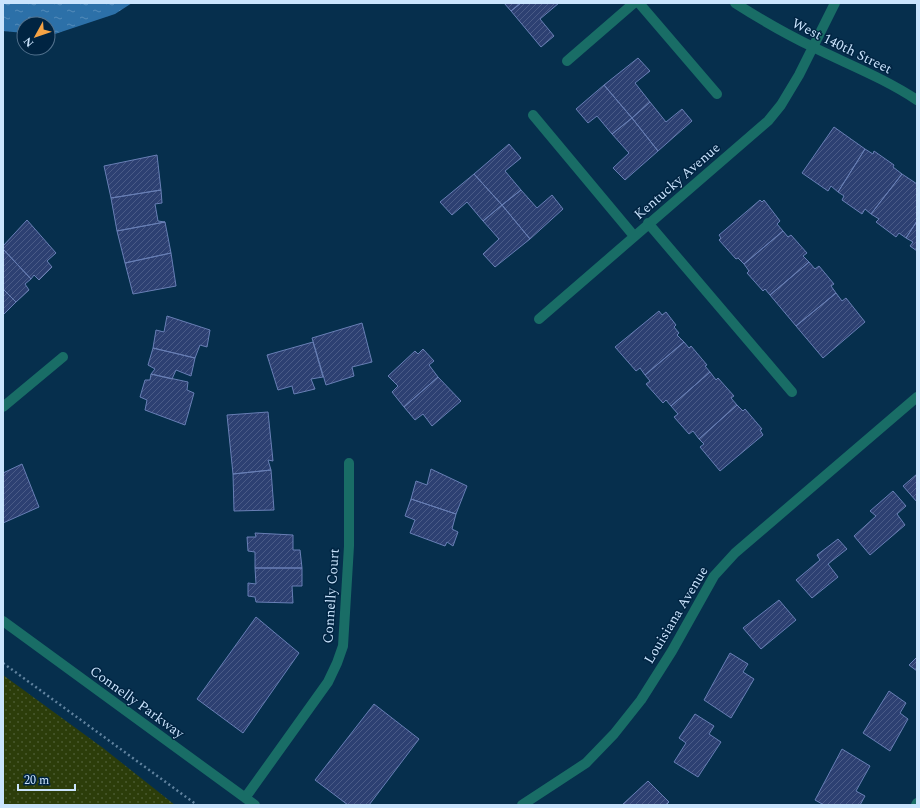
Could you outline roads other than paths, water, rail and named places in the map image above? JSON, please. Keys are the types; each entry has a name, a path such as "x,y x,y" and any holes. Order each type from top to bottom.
{"street":[{"path":"567,61 634,3"},
{"path":"639,3 717,94"},
{"name":"West 140th Street","path":"735,3 778,30 862,70 917,100"},
{"name":"Kentucky Avenue","path":"539,319 648,223 768,121 782,105 814,48 825,20 835,3"},
{"path":"533,115 634,236"},
{"path":"648,223 792,392"},
{"path":"3,407 63,357"},
{"name":"Louisiana Avenue","path":"522,805 586,763 614,734 641,700 672,651 714,576 735,553 917,397"},
{"name":"Connelly Court","path":"245,798 328,682 343,646 349,546 349,463"},
{"name":"Connelly Parkway","path":"3,622 255,805"}],"water":[{"path":"3,3 132,3 115,14 56,34 56,16 16,16 16,32 3,31"}]}
